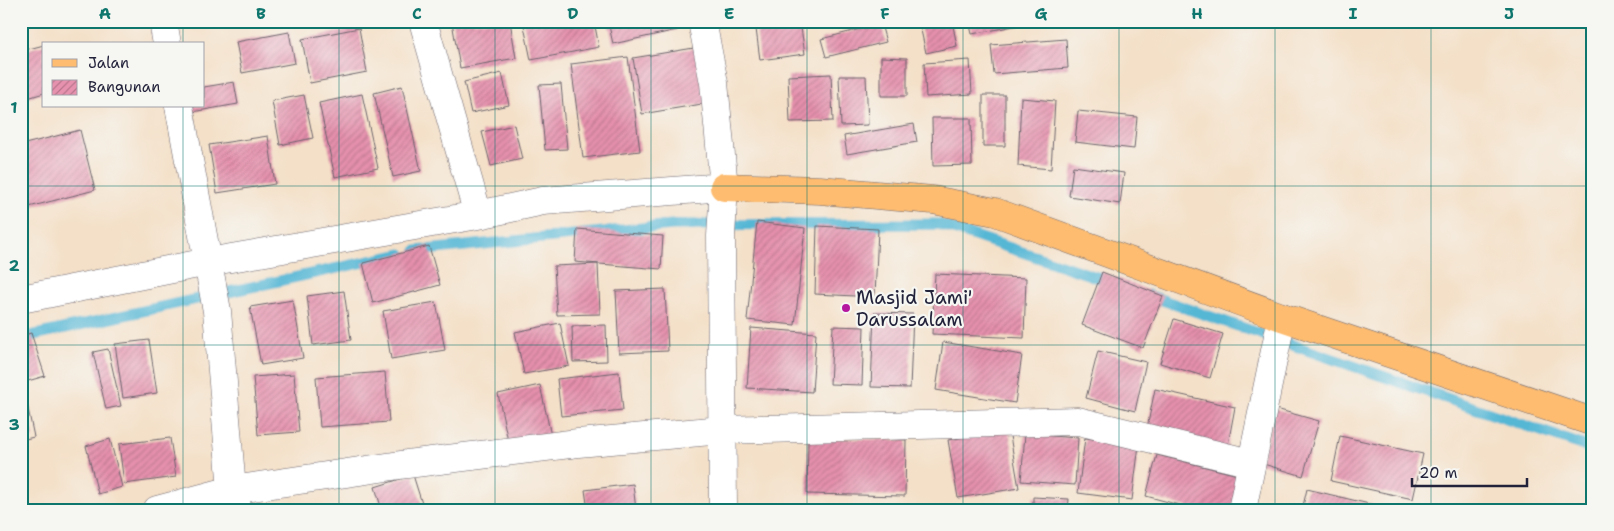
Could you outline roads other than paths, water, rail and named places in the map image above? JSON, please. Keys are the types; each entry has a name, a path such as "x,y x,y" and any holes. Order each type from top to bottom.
{"main road":[{"path":"723,195 820,190 933,200 995,212 1282,317 1593,422"}],"street":[{"path":"163,21 167,42"},
{"path":"423,21 478,216"},
{"path":"702,21 714,83 723,195 721,236 722,510"},
{"path":"179,108 217,311 235,500"},
{"path":"21,299 209,270 478,216 543,201 723,195"},
{"path":"1242,510 1282,317"},
{"path":"157,510 235,500 407,464 578,443 722,430 1078,421 1251,463"}],"waterway":[{"path":"416,251 672,225 939,224 1114,283"},
{"path":"21,338 401,254"},
{"path":"1148,295 1593,449"}],"place":[{"name":"Masjid Jami' Darussalam","path":"846,308"}]}
